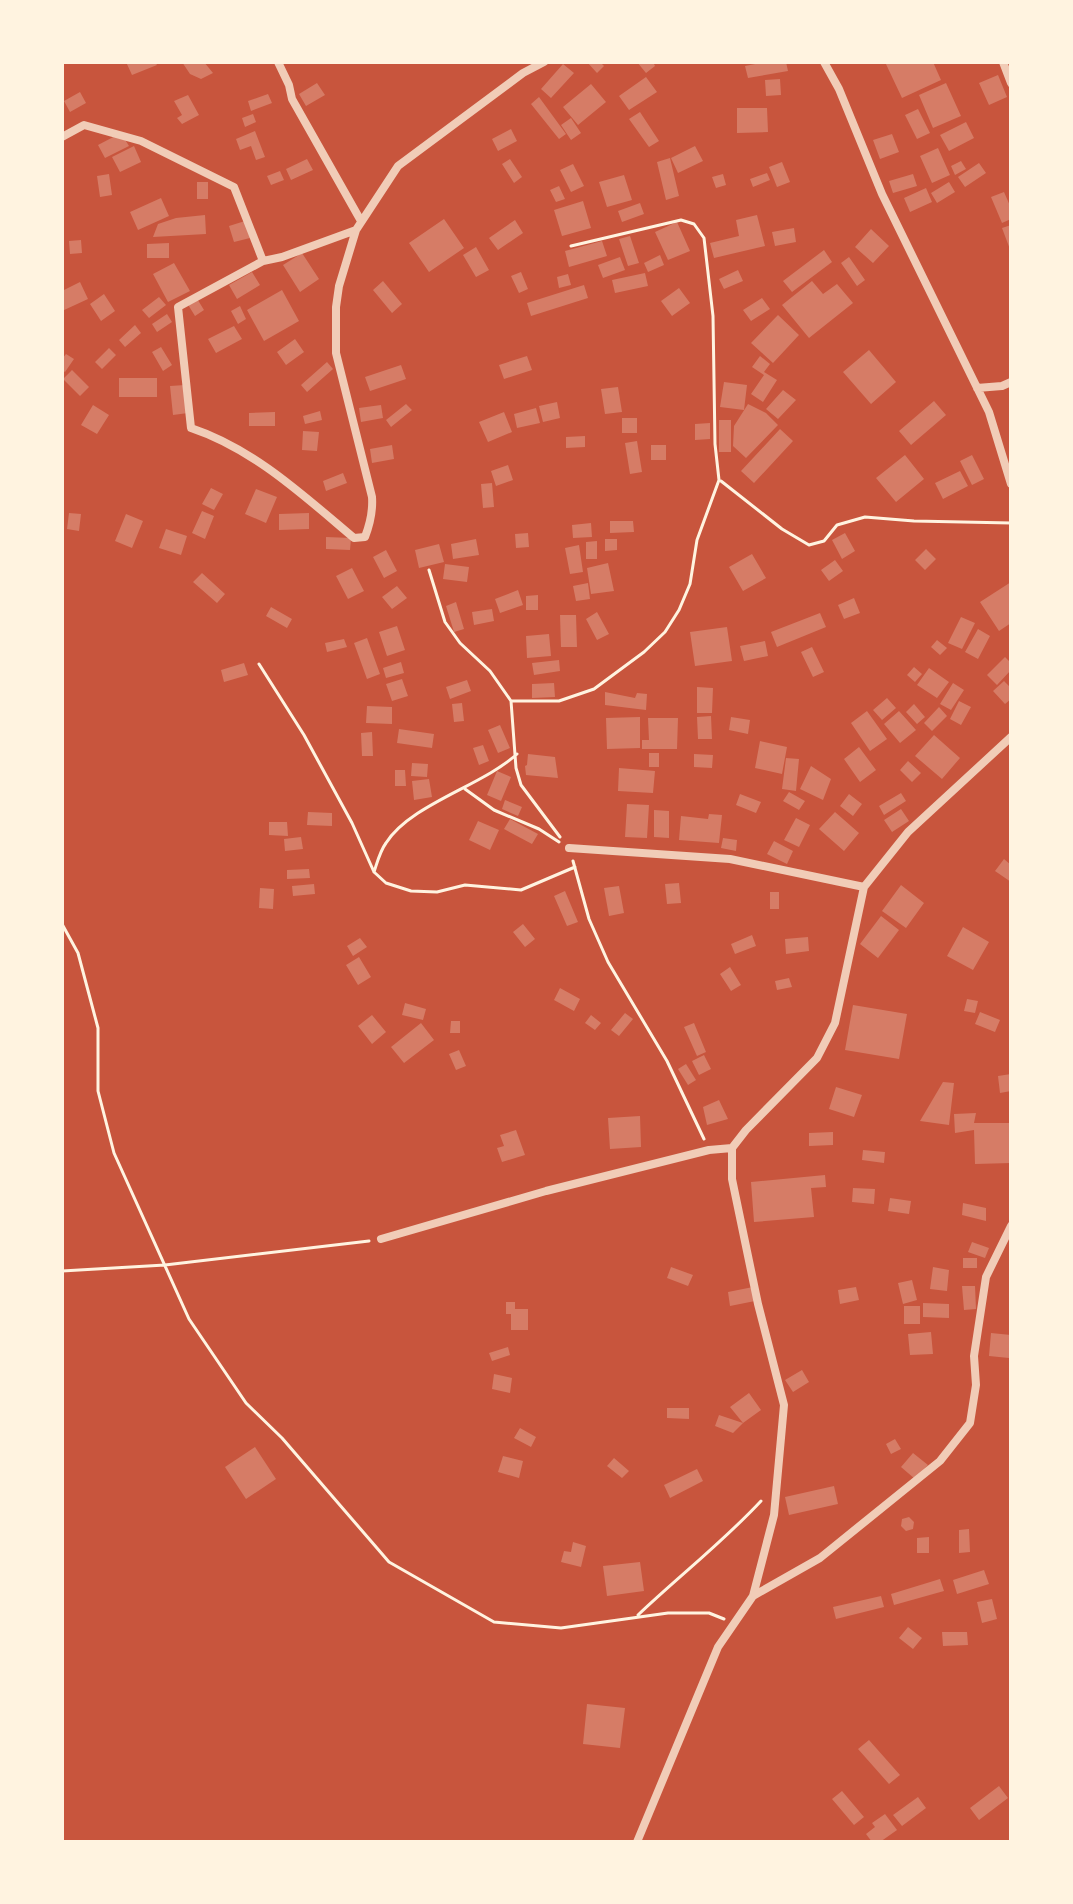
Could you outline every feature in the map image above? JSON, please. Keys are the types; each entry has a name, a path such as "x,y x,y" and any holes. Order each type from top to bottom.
{"street":[{"path":"278,62 292,99 359,226"},
{"path":"522,62 523,73"},
{"path":"359,226 282,257 263,261 178,307 191,428 211,435 281,477 354,538 361,539 368,531 372,497 338,368 335,331 339,286 359,226 398,166 523,73 544,62"},
{"path":"824,62 839,89 882,194 989,412 1011,484"},
{"path":"1003,62 1011,83"},
{"path":"62,137 84,125 141,141 234,187 263,261"},
{"path":"977,388 1011,382"},
{"path":"637,1842 718,1647 753,1596 774,1515 784,1405 758,1304 732,1179 732,1148 817,1058 835,1023 864,887 908,832 1011,737"},
{"path":"569,848 730,859 864,887"},
{"path":"381,1239 546,1191 709,1150 732,1148"},
{"path":"753,1596 820,1558 940,1461 970,1423 976,1385 974,1356 986,1277 1011,1226"}],"path":[{"path":"511,701 559,701 594,689 644,652 665,632 690,584 697,540 719,480 715,444 713,316 704,238 694,224 681,220 571,246"},
{"path":"719,480 782,529 809,545 824,541 837,525 865,517 1011,523"},
{"path":"259,664 304,735 352,823 374,872 386,883 411,891 437,892 465,885 521,890 575,867"},
{"path":"374,872 386,842 432,804 464,789 517,754"},
{"path":"464,789 494,810 539,829 569,848"},
{"path":"62,924 78,953 98,1028 98,1091 114,1153 189,1319 246,1403 282,1438 389,1562 494,1622 561,1628 668,1613 709,1613 734,1623"},
{"path":"62,1271 165,1265 381,1239"},
{"path":"636,1617 728,1535 777,1483"}],"building":[{"path":"126,62 155,62 157,65 132,75"},
{"path":"182,62 204,62 213,73 201,79 190,74"},
{"path":"587,62 600,62 604,66 597,73"},
{"path":"637,62 653,62 655,66 646,73"},
{"path":"786,62 788,71 748,78 745,66"},
{"path":"885,62 933,62 941,80 902,98"},
{"path":"563,64 574,73 551,98 541,89"},
{"path":"998,75 1007,97 989,105 979,83"},
{"path":"646,77 657,92 629,110 619,96"},
{"path":"780,79 781,95 766,96 765,80"},
{"path":"317,83 325,95 306,106 299,94"},
{"path":"946,83 961,116 933,128 919,95"},
{"path":"591,84 606,102 578,125 563,107"},
{"path":"80,92 86,103 70,112 64,101"},
{"path":"268,94 272,103 251,111 248,101"},
{"path":"188,95 199,115 182,124 177,118 182,115 174,101"},
{"path":"539,97 566,134 559,139 531,104"},
{"path":"737,108 767,108 768,132 737,133"},
{"path":"918,109 930,133 917,139 905,115"},
{"path":"640,112 659,141 649,147 629,119"},
{"path":"253,114 256,122 245,127 242,118"},
{"path":"571,118 581,133 571,140 561,125"},
{"path":"966,122 974,138 949,151 940,135"},
{"path":"511,129 517,141 498,151 492,139"},
{"path":"255,131 265,157 256,160 251,146 240,150 236,139"},
{"path":"121,133 129,146 105,158 98,145"},
{"path":"892,134 899,152 880,159 873,140"},
{"path":"134,146 141,162 120,172 112,157"},
{"path":"695,146 703,161 678,173 671,158"},
{"path":"938,148 950,175 932,183 920,156"},
{"path":"670,158 679,196 666,200 657,162"},
{"path":"307,159 313,170 291,180 286,169"},
{"path":"510,159 522,177 514,183 502,164"},
{"path":"961,161 966,169 955,175 951,166"},
{"path":"782,162 790,182 777,187 769,167"},
{"path":"979,163 986,173 965,187 958,177"},
{"path":"573,164 584,186 571,192 560,170"},
{"path":"280,171 284,180 271,185 267,176"},
{"path":"767,173 770,180 753,187 750,179"},
{"path":"109,174 112,195 100,197 97,176"},
{"path":"723,174 726,185 716,188 712,177"},
{"path":"913,174 917,186 893,193 889,181"},
{"path":"624,175 632,200 607,207 599,182"},
{"path":"197,182 208,182 208,199 197,199"},
{"path":"949,182 955,192 937,203 931,193"},
{"path":"559,186 565,199 556,202 550,190"},
{"path":"926,188 932,202 910,212 904,198"},
{"path":"1004,192 1011,208 1011,219 1002,223 991,197"},
{"path":"161,198 169,216 138,230 130,212"},
{"path":"583,201 591,228 562,236 554,210"},
{"path":"640,203 644,214 622,222 618,211"},
{"path":"205,215 206,234 153,237 158,224 176,218"},
{"path":"757,215 765,246 714,258 710,243 739,236 736,220"},
{"path":"444,219 464,248 429,272 409,243"},
{"path":"515,220 523,233 498,250 489,238"},
{"path":"245,221 250,238 234,242 229,226"},
{"path":"677,222 690,251 668,260 655,232"},
{"path":"1011,225 1011,252 1002,228"},
{"path":"794,228 796,242 775,246 772,232"},
{"path":"871,229 889,246 873,263 855,247"},
{"path":"630,236 639,263 628,266 619,239"},
{"path":"81,240 82,253 70,254 69,241"},
{"path":"602,241 607,256 569,267 565,251"},
{"path":"169,243 169,258 147,258 147,244"},
{"path":"476,247 489,270 476,277 463,255"},
{"path":"824,250 832,262 792,292 783,281"},
{"path":"302,253 319,279 300,292 283,265"},
{"path":"660,255 664,265 648,272 644,263"},
{"path":"620,257 625,270 603,278 598,265"},
{"path":"849,257 865,280 857,286 841,263"},
{"path":"174,263 190,291 168,302 153,274"},
{"path":"738,270 743,281 724,289 719,279"},
{"path":"252,272 260,285 237,299 229,285"},
{"path":"521,272 528,289 519,293 511,276"},
{"path":"645,273 648,286 615,293 612,280"},
{"path":"568,274 571,285 559,288 557,277"},
{"path":"383,281 402,304 392,313 373,290"},
{"path":"812,281 823,294 837,284 853,303 809,338 782,305"},
{"path":"80,282 88,299 62,311 62,291"},
{"path":"584,285 588,298 531,316 527,303"},
{"path":"679,288 690,303 672,316 661,301"},
{"path":"282,290 299,321 264,341 247,310"},
{"path":"104,294 115,311 101,321 90,304"},
{"path":"159,297 166,305 149,318 142,310"},
{"path":"196,297 204,310 195,316 187,303"},
{"path":"762,298 770,309 751,321 743,310"},
{"path":"240,306 246,319 238,324 231,311"},
{"path":"167,314 172,322 157,332 152,324"},
{"path":"778,315 799,335 773,363 751,343"},
{"path":"135,325 141,333 125,347 119,340"},
{"path":"234,326 242,339 216,353 208,339"},
{"path":"295,339 304,352 286,365 277,352"},
{"path":"161,347 172,365 163,371 152,352"},
{"path":"109,348 116,355 102,369 95,362"},
{"path":"869,350 896,382 871,404 843,372"},
{"path":"66,354 74,359 65,372 62,370 62,359"},
{"path":"527,356 532,370 504,379 499,365"},
{"path":"760,356 770,364 764,372 777,380 763,402 751,394 764,375 752,367"},
{"path":"327,362 333,369 307,392 301,385"},
{"path":"401,365 406,379 370,391 365,377"},
{"path":"72,370 89,387 80,396 63,379"},
{"path":"119,378 157,378 157,397 119,397"},
{"path":"724,382 747,385 744,410 720,407"},
{"path":"185,385 188,413 173,415 170,386"},
{"path":"618,387 622,412 605,414 601,389"},
{"path":"783,390 796,400 778,419 766,409"},
{"path":"934,401 946,415 911,445 899,431"},
{"path":"557,402 560,418 543,422 539,406"},
{"path":"406,404 412,410 391,427 386,420"},
{"path":"748,404 766,413 778,425 746,458 733,446 734,426"},
{"path":"93,405 109,415 97,434 81,425"},
{"path":"381,405 383,418 361,422 359,408"},
{"path":"536,408 540,423 517,428 514,414"},
{"path":"320,411 322,420 305,424 303,416"},
{"path":"275,412 275,426 249,426 249,413"},
{"path":"504,412 512,432 488,442 479,422"},
{"path":"622,418 637,418 637,433 622,433"},
{"path":"719,420 731,420 731,452 719,452"},
{"path":"710,423 710,439 695,440 695,424"},
{"path":"780,429 793,441 754,483 741,471"},
{"path":"303,431 319,432 317,451 302,450"},
{"path":"585,436 585,447 566,448 566,437"},
{"path":"637,441 642,472 630,474 625,443"},
{"path":"392,445 394,459 372,463 370,449"},
{"path":"651,445 666,445 666,460 651,460"},
{"path":"905,455 924,479 896,502 876,478"},
{"path":"972,455 984,479 972,485 960,461"},
{"path":"508,465 513,480 496,486 491,471"},
{"path":"960,471 968,486 943,499 935,483"},
{"path":"343,473 347,483 326,491 323,481"},
{"path":"492,483 494,507 483,508 481,484"},
{"path":"211,488 223,494 214,510 202,504"},
{"path":"256,489 277,497 266,523 245,514"},
{"path":"202,511 214,516 205,539 192,533"},
{"path":"69,513 81,514 79,531 67,529"},
{"path":"309,513 309,529 279,530 279,514"},
{"path":"126,514 143,521 132,548 115,541"},
{"path":"610,521 633,521 634,532 610,533"},
{"path":"591,523 592,537 573,538 572,525"},
{"path":"166,529 187,536 181,555 159,548"},
{"path":"528,533 529,547 516,548 515,534"},
{"path":"845,533 855,551 842,559 832,540"},
{"path":"326,537 351,538 350,550 326,549"},
{"path":"476,539 479,555 453,559 451,544"},
{"path":"605,539 617,539 617,550 605,551"},
{"path":"597,541 597,559 586,559 586,542"},
{"path":"439,544 444,562 419,568 415,550"},
{"path":"579,545 583,572 570,574 565,548"},
{"path":"926,549 936,559 925,570 915,560"},
{"path":"386,550 397,571 384,578 373,557"},
{"path":"752,554 766,578 743,591 729,567"},
{"path":"835,560 843,571 829,581 821,570"},
{"path":"608,563 614,591 591,594 587,568"},
{"path":"445,564 469,567 467,582 443,579"},
{"path":"352,568 364,591 348,599 336,576"},
{"path":"202,573 225,594 217,603 193,582"},
{"path":"1011,582 1011,623 999,631 980,602"},
{"path":"588,583 590,599 576,601 573,586"},
{"path":"397,586 407,598 392,609 382,597"},
{"path":"518,590 523,605 500,613 495,599"},
{"path":"538,595 538,610 526,610 526,596"},
{"path":"854,598 860,613 844,619 838,605"},
{"path":"456,602 464,629 454,632 446,606"},
{"path":"271,607 292,619 287,628 266,616"},
{"path":"492,609 494,621 474,625 472,612"},
{"path":"597,612 609,634 597,640 586,619"},
{"path":"820,613 826,627 777,647 771,632"},
{"path":"560,615 576,615 577,647 561,647"},
{"path":"961,617 975,623 962,649 948,643"},
{"path":"397,626 405,650 387,656 379,632"},
{"path":"727,627 732,661 695,666 690,632"},
{"path":"978,629 990,636 978,659 965,652"},
{"path":"549,634 551,656 527,658 526,636"},
{"path":"367,638 380,674 367,679 354,643"},
{"path":"344,639 347,647 327,652 325,643"},
{"path":"937,640 947,648 940,655 931,647"},
{"path":"765,641 768,656 744,661 740,646"},
{"path":"812,647 824,672 813,677 801,652"},
{"path":"1005,657 1011,663 1011,670 997,685 987,675"},
{"path":"559,660 560,671 534,675 532,663"},
{"path":"401,662 404,673 386,678 383,668"},
{"path":"244,663 248,675 224,682 221,670"},
{"path":"914,667 922,674 915,682 907,675"},
{"path":"929,668 949,682 937,698 917,685"},
{"path":"402,679 408,696 392,701 386,684"},
{"path":"467,680 471,691 450,699 446,687"},
{"path":"1004,681 1011,688 1011,699 1005,704 993,691"},
{"path":"554,683 555,697 532,698 532,684"},
{"path":"953,683 964,690 951,710 940,704"},
{"path":"697,687 713,688 712,713 697,713"},
{"path":"605,692 635,698 637,693 647,694 646,710 605,705"},
{"path":"887,698 896,708 882,720 873,710"},
{"path":"959,701 971,707 961,725 950,719"},
{"path":"462,703 464,721 454,722 452,704"},
{"path":"914,704 925,717 917,724 906,712"},
{"path":"367,706 392,707 392,724 366,723"},
{"path":"939,707 947,716 932,731 924,723"},
{"path":"867,711 887,739 870,751 851,723"},
{"path":"899,711 916,730 900,743 884,724"},
{"path":"711,716 712,739 698,739 697,717"},
{"path":"640,717 640,748 607,749 606,718"},
{"path":"731,717 750,720 748,734 729,730"},
{"path":"648,718 678,718 677,749 642,749 642,740 649,740"},
{"path":"500,725 510,748 498,753 488,730"},
{"path":"399,729 434,734 432,748 397,743"},
{"path":"372,732 373,756 362,756 361,733"},
{"path":"934,735 960,758 942,779 915,756"},
{"path":"760,741 787,747 782,774 755,768"},
{"path":"483,745 489,761 479,765 473,748"},
{"path":"859,747 876,770 860,782 844,759"},
{"path":"649,753 659,753 659,767 649,767"},
{"path":"528,754 555,757 558,778 526,775"},
{"path":"694,754 713,755 712,768 694,767"},
{"path":"786,758 799,759 796,791 782,789"},
{"path":"908,761 921,773 912,782 900,770"},
{"path":"412,763 428,764 427,777 411,776"},
{"path":"811,766 831,779 823,800 800,789"},
{"path":"619,768 655,771 653,793 618,791"},
{"path":"395,770 405,770 406,786 395,786"},
{"path":"497,771 511,777 501,801 487,795"},
{"path":"429,779 432,797 414,800 412,781"},
{"path":"789,792 805,801 799,810 783,801"},
{"path":"901,793 906,801 884,815 879,806"},
{"path":"740,794 761,802 756,813 736,805"},
{"path":"849,794 862,804 853,816 840,806"},
{"path":"505,800 522,807 518,816 502,809"},
{"path":"627,804 649,805 647,838 625,837"},
{"path":"901,809 909,821 892,832 884,820"},
{"path":"654,810 669,811 669,838 654,837"},
{"path":"308,812 332,813 332,826 307,825"},
{"path":"835,812 859,833 844,851 819,829"},
{"path":"709,814 722,815 719,843 679,840 681,816 708,819"},
{"path":"796,818 810,825 799,847 784,840"},
{"path":"510,819 538,834 532,844 504,829"},
{"path":"478,821 499,830 490,850 469,840"},
{"path":"269,822 287,822 288,836 269,835"},
{"path":"301,837 303,849 285,851 284,839"},
{"path":"723,838 737,840 736,851 721,848"},
{"path":"774,841 793,851 787,864 767,854"},
{"path":"1004,859 1011,865 1011,882 995,871"},
{"path":"309,869 310,878 287,879 287,870"},
{"path":"679,883 681,903 667,904 665,884"},
{"path":"314,884 315,894 293,896 292,886"},
{"path":"901,885 924,903 906,928 882,911"},
{"path":"619,886 624,913 609,916 604,888"},
{"path":"260,888 274,889 273,909 259,908"},
{"path":"565,891 578,922 567,926 554,896"},
{"path":"770,892 779,892 779,909 770,909"},
{"path":"881,916 899,930 878,958 860,944"},
{"path":"523,924 535,939 525,947 513,932"},
{"path":"963,927 989,942 973,970 947,956"},
{"path":"752,935 756,946 735,954 731,944"},
{"path":"808,937 809,951 786,954 785,939"},
{"path":"360,938 367,947 353,956 347,946"},
{"path":"359,957 371,977 358,985 346,965"},
{"path":"730,967 741,985 731,991 720,974"},
{"path":"789,978 792,987 777,990 775,981"},
{"path":"560,988 580,999 574,1011 554,1000"},
{"path":"967,999 978,1001 975,1013 964,1011"},
{"path":"405,1003 426,1009 423,1020 402,1015"},
{"path":"853,1005 907,1014 899,1059 845,1050"},
{"path":"980,1012 1000,1020 995,1032 975,1024"},
{"path":"625,1013 633,1019 619,1036 611,1030"},
{"path":"372,1015 386,1032 372,1044 358,1026"},
{"path":"591,1015 601,1023 595,1030 585,1023"},
{"path":"451,1021 460,1021 460,1033 450,1033"},
{"path":"421,1023 434,1040 404,1063 391,1047"},
{"path":"694,1023 706,1052 697,1056 684,1027"},
{"path":"459,1050 466,1066 456,1070 449,1054"},
{"path":"704,1055 711,1069 699,1075 692,1061"},
{"path":"686,1064 696,1080 688,1085 678,1069"},
{"path":"1011,1074 1011,1091 1000,1093 998,1076"},
{"path":"943,1082 954,1083 949,1125 920,1121"},
{"path":"836,1087 862,1095 854,1117 829,1109"},
{"path":"719,1100 728,1119 707,1125 703,1107"},
{"path":"976,1113 974,1123 1011,1123 1011,1163 975,1164 974,1130 955,1133 954,1114"},
{"path":"640,1116 641,1147 610,1149 608,1118"},
{"path":"516,1130 525,1155 502,1162 497,1148 504,1146 500,1135"},
{"path":"833,1132 833,1145 809,1146 809,1133"},
{"path":"863,1150 885,1152 884,1163 862,1160"},
{"path":"825,1175 826,1187 811,1188 814,1217 754,1222 751,1182"},
{"path":"853,1188 875,1189 874,1204 852,1202"},
{"path":"890,1198 911,1201 909,1214 888,1211"},
{"path":"963,1203 986,1208 986,1221 962,1215"},
{"path":"972,1242 989,1248 985,1258 968,1252"},
{"path":"963,1258 977,1258 977,1268 963,1268"},
{"path":"671,1267 693,1275 688,1286 667,1278"},
{"path":"933,1267 949,1270 947,1291 930,1289"},
{"path":"912,1280 917,1300 903,1304 898,1283"},
{"path":"962,1286 975,1286 976,1309 964,1310"},
{"path":"753,1287 755,1301 730,1306 728,1292"},
{"path":"856,1287 859,1300 840,1304 838,1290"},
{"path":"506,1302 515,1302 515,1309 528,1309 528,1330 511,1330 511,1314 506,1314"},
{"path":"923,1303 949,1304 949,1318 923,1317"},
{"path":"904,1306 920,1306 920,1324 904,1324"},
{"path":"931,1332 933,1354 910,1355 908,1334"},
{"path":"991,1333 1011,1335 1009,1358 989,1356"},
{"path":"508,1347 510,1355 492,1361 489,1353"},
{"path":"802,1370 809,1382 793,1392 785,1380"},
{"path":"494,1374 512,1378 510,1393 492,1389"},
{"path":"749,1393 761,1410 743,1423 730,1407"},
{"path":"667,1408 689,1408 689,1419 667,1418"},
{"path":"719,1415 743,1423 733,1433 715,1426"},
{"path":"520,1428 536,1437 531,1447 514,1438"},
{"path":"895,1439 901,1449 891,1454 886,1444"},
{"path":"255,1447 276,1479 246,1499 225,1467"},
{"path":"913,1453 928,1465 915,1479 901,1467"},
{"path":"503,1456 523,1461 519,1478 498,1472"},
{"path":"614,1458 629,1471 622,1478 607,1466"},
{"path":"697,1469 703,1481 670,1498 664,1485"},
{"path":"834,1486 838,1504 789,1515 785,1497"},
{"path":"909,1517 914,1522 913,1529 906,1531 901,1526 902,1519"},
{"path":"969,1529 970,1552 959,1553 959,1530"},
{"path":"929,1537 929,1553 917,1553 917,1538"},
{"path":"573,1542 586,1546 581,1567 561,1562 564,1551 571,1552"},
{"path":"640,1562 644,1591 607,1596 603,1566"},
{"path":"984,1570 989,1584 957,1594 953,1580"},
{"path":"940,1579 944,1591 894,1605 891,1594"},
{"path":"881,1596 884,1607 836,1619 833,1607"},
{"path":"992,1599 997,1619 982,1623 977,1602"},
{"path":"908,1627 922,1638 913,1649 899,1638"},
{"path":"942,1632 967,1632 968,1645 943,1646"},
{"path":"587,1704 625,1708 620,1748 583,1744"},
{"path":"869,1740 900,1775 889,1784 858,1749"},
{"path":"999,1786 1008,1798 979,1820 970,1808"},
{"path":"842,1791 864,1817 854,1825 832,1799"},
{"path":"918,1797 926,1808 902,1826 893,1815"},
{"path":"885,1814 897,1830 880,1842 872,1842 866,1834 875,1827 872,1823"}]}
